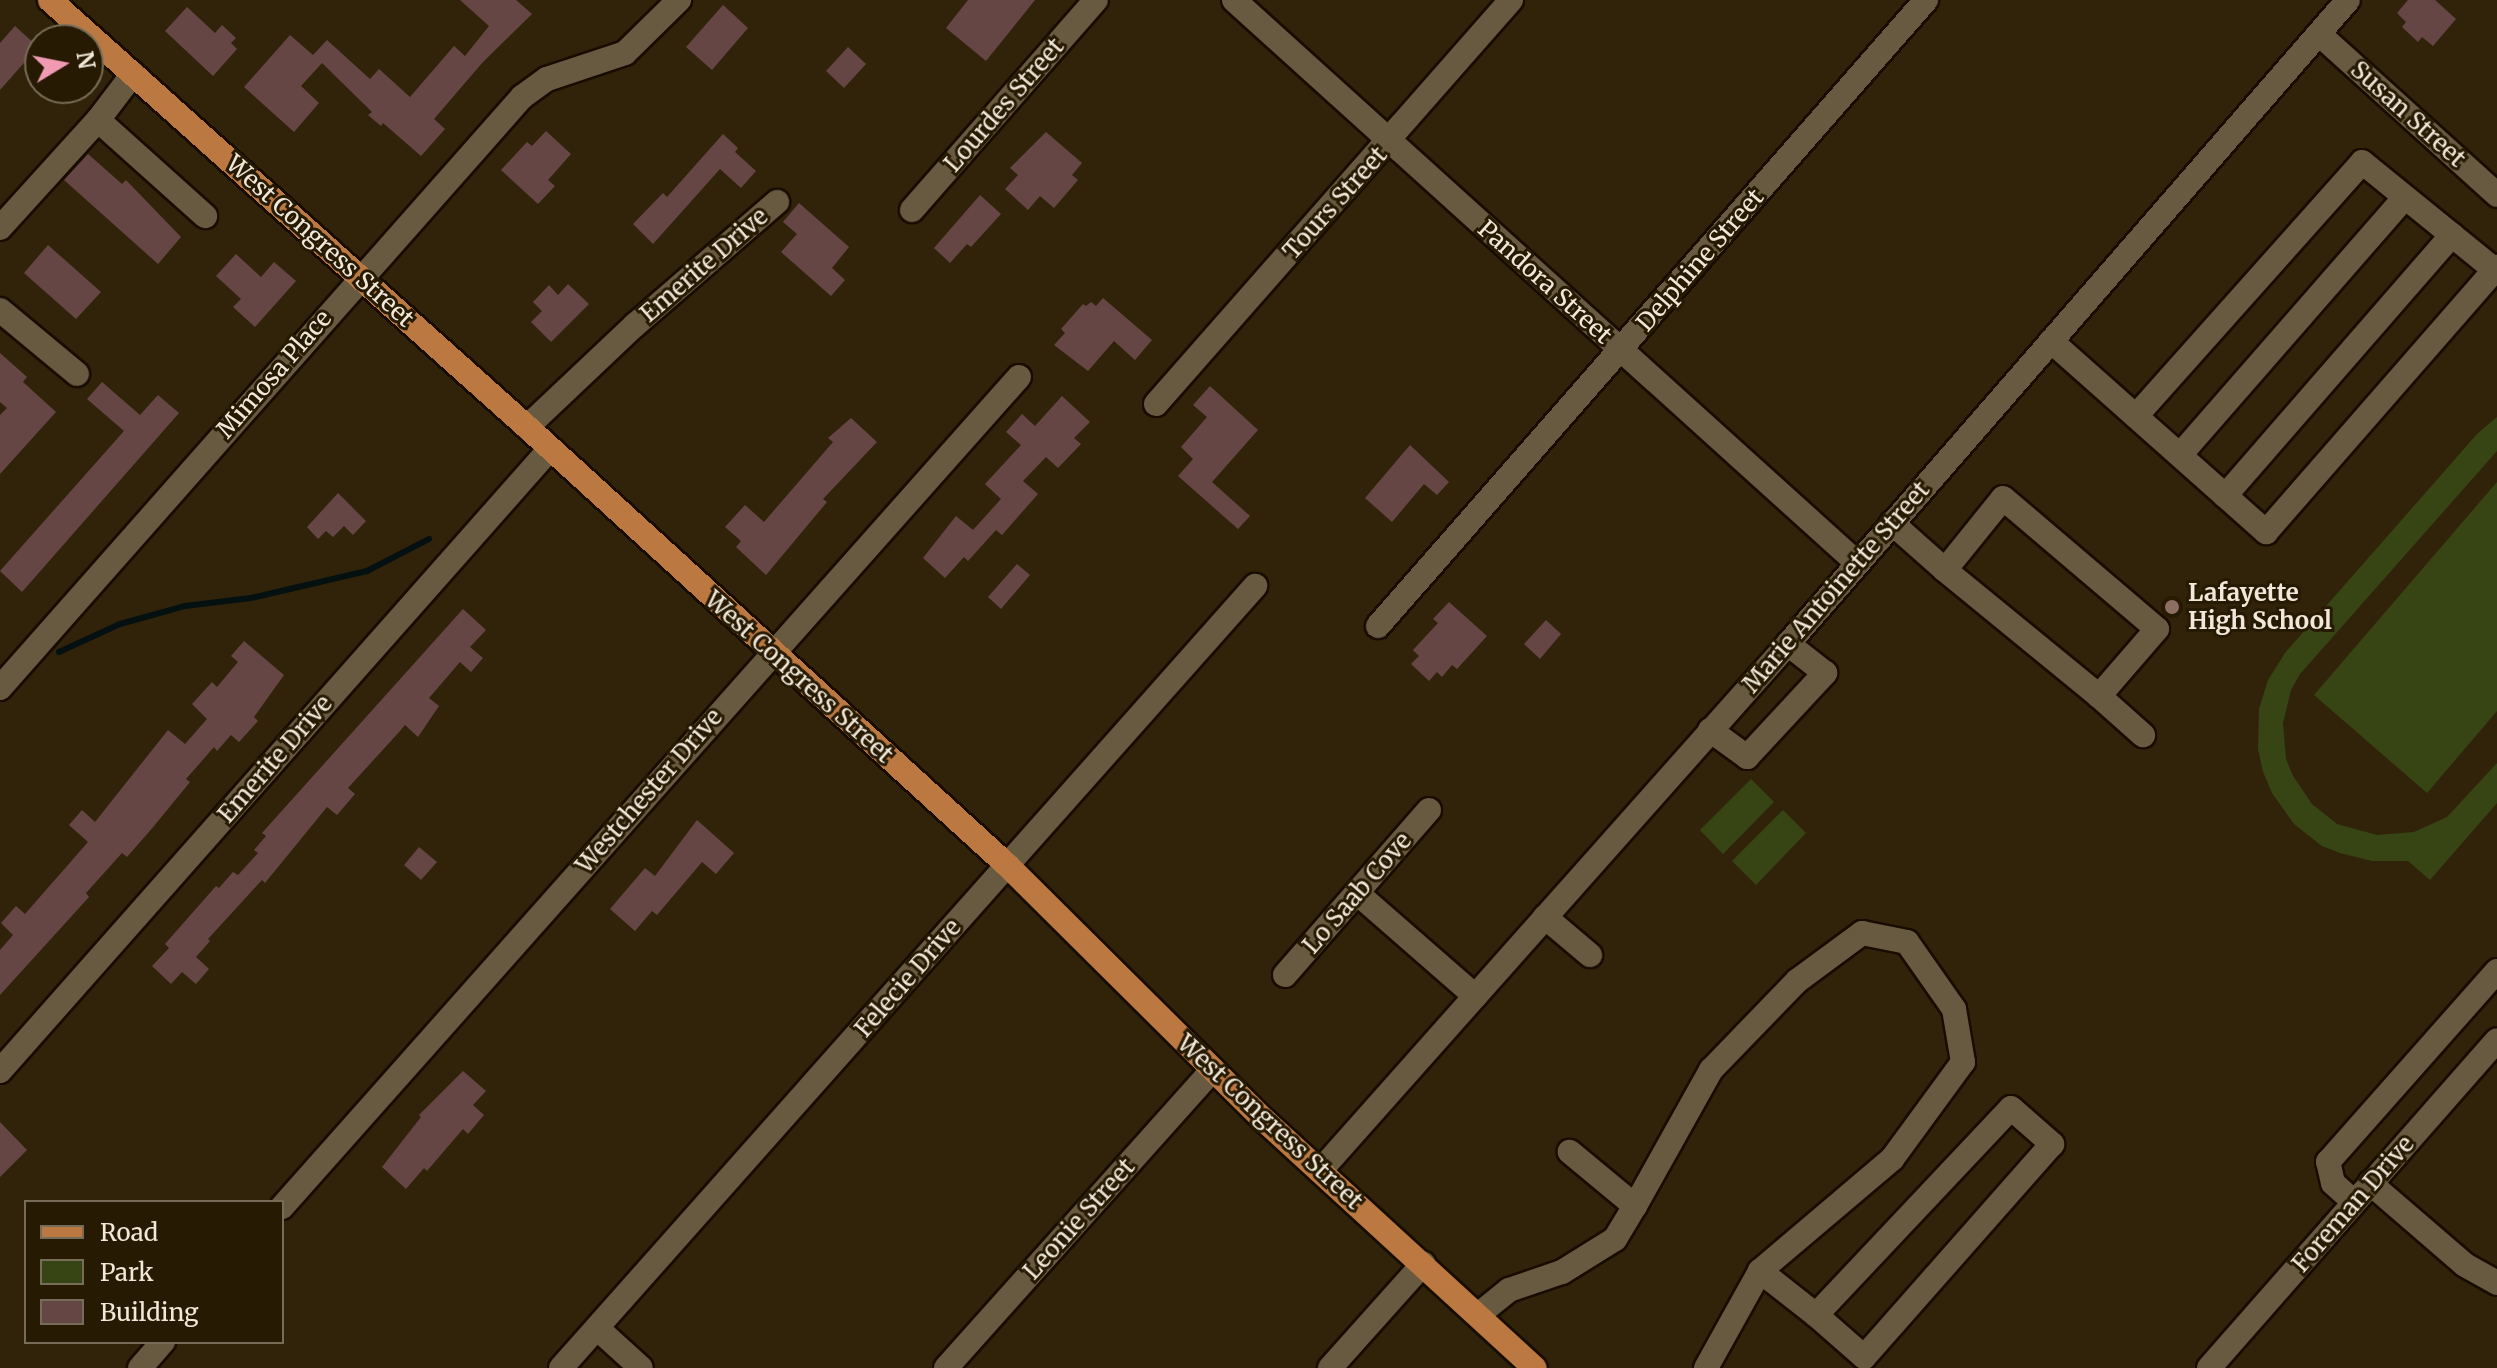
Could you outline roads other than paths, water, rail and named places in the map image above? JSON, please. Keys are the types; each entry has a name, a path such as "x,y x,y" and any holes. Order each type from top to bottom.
{"main road":[{"name":"West Congress Street","path":"50,0 360,276 1007,865 1212,1070 1535,1368"}],"street":[{"name":"Mimosa Place","path":"0,688 360,276 522,97 547,79 625,53 679,0"},
{"name":"Lourdes Street","path":"912,210 1096,0"},
{"name":"Pandora Street","path":"1234,0 1857,563"},
{"name":"Tours Street","path":"1156,404 1390,142 1511,0"},
{"name":"Delphine Street","path":"1378,626 1926,0"},
{"name":"Marie Antoinette Street","path":"1320,1171 1788,644 2348,0"},
{"name":"Susan Street","path":"2319,34 2497,195"},
{"path":"0,228 98,120 133,74"},
{"path":"98,120 205,216"},
{"path":"2051,341 2266,532 2496,269 2362,162 2136,416"},
{"path":"2180,455 2405,197"},
{"name":"Emerite Drive","path":"527,427 635,325 777,202"},
{"path":"2225,496 2452,235"},
{"path":"0,310 77,374"},
{"name":"Westchester Drive","path":"284,1205 1019,377"},
{"name":"Emerite Drive","path":"0,1071 550,449"},
{"path":"1945,570 2003,498 2157,629 2099,696"},
{"path":"1892,523 2143,735"},
{"name":"Felecie Drive","path":"561,1368 1255,586"},
{"path":"1710,730 1747,757 1825,673 1788,644"},
{"name":"Lo Saab Cove","path":"1285,975 1429,810"},
{"path":"1357,893 1475,996"},
{"path":"1545,917 1590,955"},
{"path":"1478,1315 1509,1290 1562,1272 1615,1239 1711,1070 1797,981 1862,933 1907,942 1954,1009 1963,1062 1892,1159 1760,1271 1706,1368"},
{"path":"2354,1202 2333,1183 2328,1162 2497,971"},
{"name":"Foreman Drive","path":"2209,1368 2497,1040"},
{"name":"Leonie Street","path":"946,1368 1212,1070"},
{"path":"1760,1271 1864,1357 2052,1144 2011,1108 1816,1315"},
{"path":"1570,1152 1635,1206"},
{"path":"2370,1183 2465,1265 2497,1283"},
{"path":"1330,1368 1423,1264"},
{"path":"597,1328 641,1368"},
{"path":"140,1368 161,1344"}],"waterway":[{"path":"59,652 120,624 185,606 251,598 367,571 429,539"}],"place":[{"name":"Lafayette High School","path":"2172,607"}]}
